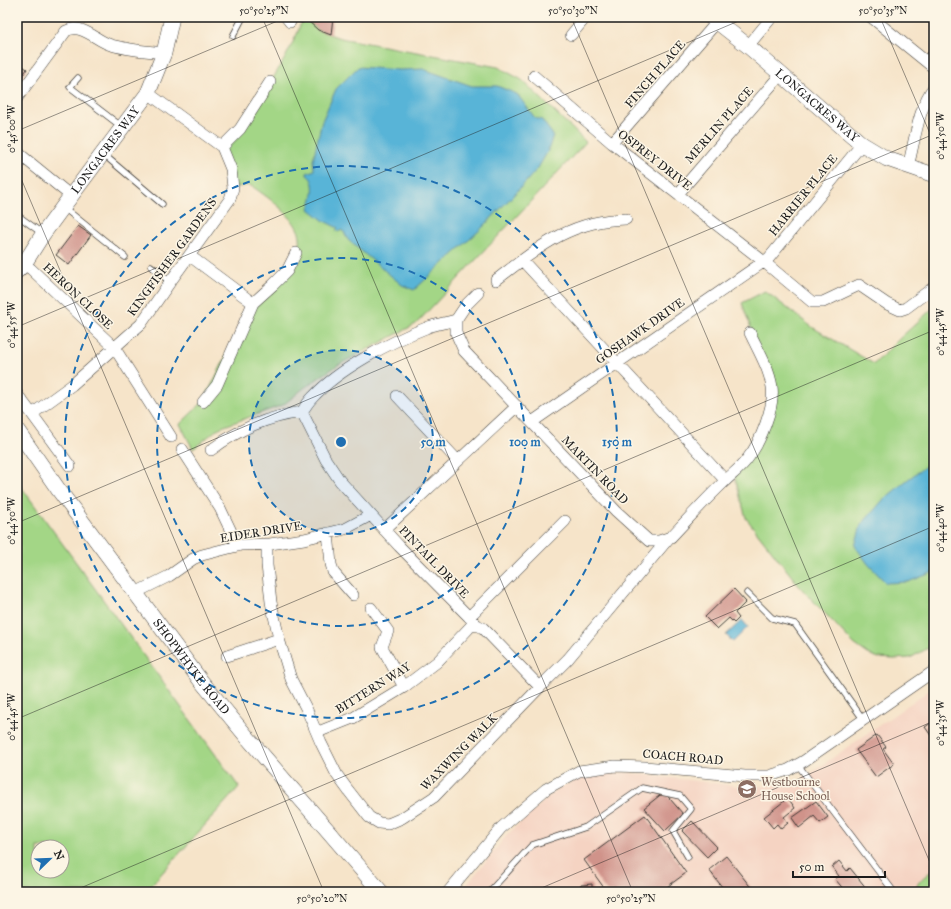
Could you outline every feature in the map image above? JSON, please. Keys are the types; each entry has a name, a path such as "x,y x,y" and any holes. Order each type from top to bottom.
{"main road":[{"name":"LONGACRES WAY","path":"20,268 67,201 148,94 164,53 172,17"},
{"name":"LONGACRES WAY","path":"714,20 748,46 862,144 887,159 934,176"},
{"name":"SHOPWHYKE ROAD","path":"17,430 58,489 201,680 247,737 381,892"}],"street":[{"path":"571,35 586,17"},
{"path":"748,46 772,17"},
{"path":"871,17 932,61"},
{"name":"FINCH PLACE","path":"612,143 714,20"},
{"path":"17,98 66,30 72,27 86,32 107,43 125,49 164,53"},
{"name":"MERLIN PLACE","path":"678,194 781,74"},
{"name":"OSPREY DRIVE","path":"534,76 612,143 764,261 812,302 823,302 859,284 887,304 900,310 906,308 934,287"},
{"path":"148,94 222,147 240,129 270,82"},
{"path":"908,167 923,108 934,87"},
{"name":"HARRIER PLACE","path":"764,261 769,258 862,144"},
{"name":"KINGFISHER GARDENS","path":"114,347 141,324 230,199 233,188 231,170 222,147"},
{"path":"17,152 67,201"},
{"path":"496,280 538,247 554,238 590,223 626,219"},
{"path":"203,402 217,385 253,303 286,271 296,253"},
{"path":"190,256 253,303"},
{"path":"522,260 725,480"},
{"name":"GOSHAWK DRIVE","path":"532,422 764,261"},
{"name":"HERON CLOSE","path":"20,268 31,269 114,347 171,437"},
{"path":"210,450 248,426 284,414 302,412 312,397 354,364 426,327 456,320 466,305 478,294"},
{"name":"MARTIN ROAD","path":"456,320 456,333 464,351 616,511 649,541 659,541 669,538"},
{"path":"540,687 568,659 669,538 725,480 738,470 749,458 759,439 771,404 772,388 765,364 750,333"},
{"name":"HERON CLOSE","path":"32,414 72,385 114,347"},
{"path":"17,394 70,466"},
{"path":"397,396 458,461"},
{"path":"384,530 516,406"},
{"name":"PINTAIL DRIVE","path":"302,412 326,460 340,481 384,530 540,687"},
{"path":"182,449 218,504 238,546"},
{"name":"EIDER DRIVE","path":"135,593 169,576 197,557 238,546 304,539 345,529 371,515"},
{"path":"469,616 565,521"},
{"path":"328,532 333,572 353,595"},
{"path":"267,544 271,602 279,639 291,679 318,732"},
{"path":"371,608 388,631 382,647 404,687"},
{"name":"BITTERN WAY","path":"318,732 353,718 404,687 437,662 471,626 477,625"},
{"path":"227,656 279,639"},
{"name":"COACH ROAD","path":"448,892 502,828 546,789 578,771 615,766 645,767 745,776 769,776 788,770 798,764 934,671"},
{"name":"WAXWING WALK","path":"318,732 321,743 337,775 348,790 369,817 379,823 388,824 414,811 434,797 540,687"}],"lane":[{"path":"234,36 243,17"},
{"path":"78,78 70,87 123,127"},
{"path":"103,154 162,204"},
{"path":"67,201 125,257"},
{"path":"17,215 43,234"},
{"path":"151,266 170,282"},
{"path":"747,593 772,618 795,624 863,719"},
{"path":"798,764 894,892"},
{"path":"489,892 532,844 586,827 642,788 680,796 691,808 673,831 688,857"}],"shaded area":[{"name":"Westbourne House School","path":"934,687 934,892 461,892 507,835 554,792 586,773 623,772 736,786 766,786 801,780"}],"green space":[{"path":"307,20 318,30 340,38 498,67 522,80 586,142 416,324 338,365 304,388 283,405 219,428 193,449 180,424 203,402 253,303 296,253 300,244 300,236 297,227 284,211 268,197 248,185 233,188 222,147 259,102 285,58 300,25"},
{"path":"765,291 812,327 874,364 934,307 934,645 910,658 879,658 868,654 854,644 800,587 746,518 734,474 749,458 772,388 742,303"},
{"path":"17,481 239,787 145,892 17,892"},
{"path":"934,869 934,892 917,892 917,885 919,882"}],"water":[{"path":"358,67 400,70 423,69 472,86 497,86 517,94 535,118 542,120 553,135 548,151 538,168 525,183 481,229 414,290 402,285 348,240 344,232 341,230 339,232 336,230 338,228 324,221 309,209 313,196 313,186 307,173 314,170 313,160 322,121 336,89"},
{"path":"934,450 934,572 908,582 886,583 868,564 855,546 861,525 883,500 930,463 932,452"},
{"path":"742,620 748,627 733,642 726,635"}],"building":[{"path":"297,17 333,17 331,35 318,30 307,20 301,23"},
{"path":"17,62 27,69 17,84"},
{"path":"78,226 91,235 69,265 56,255"},
{"path":"734,589 746,602 735,613 739,618 734,623 729,618 717,629 705,617"},
{"path":"934,721 934,740 925,727"},
{"path":"877,735 886,747 883,749 894,764 876,777 856,750"},
{"path":"664,792 683,814 665,831 644,808"},
{"path":"788,798 795,808 784,817 788,823 781,829 777,824 773,828 764,817"},
{"path":"816,801 828,817 820,823 814,816 799,828 792,818"},
{"path":"645,815 686,873 660,892 607,892 584,860"},
{"path":"692,821 717,847 707,857 682,831"},
{"path":"726,856 753,890 750,892 726,892 709,870"},
{"path":"839,861 847,871 850,868 867,889 863,892 846,892 835,879 839,876 832,867"},
{"path":"592,884 592,892 580,892 581,885"}],"place":[{"name":"Westbourne House School","path":"747,789"}]}
